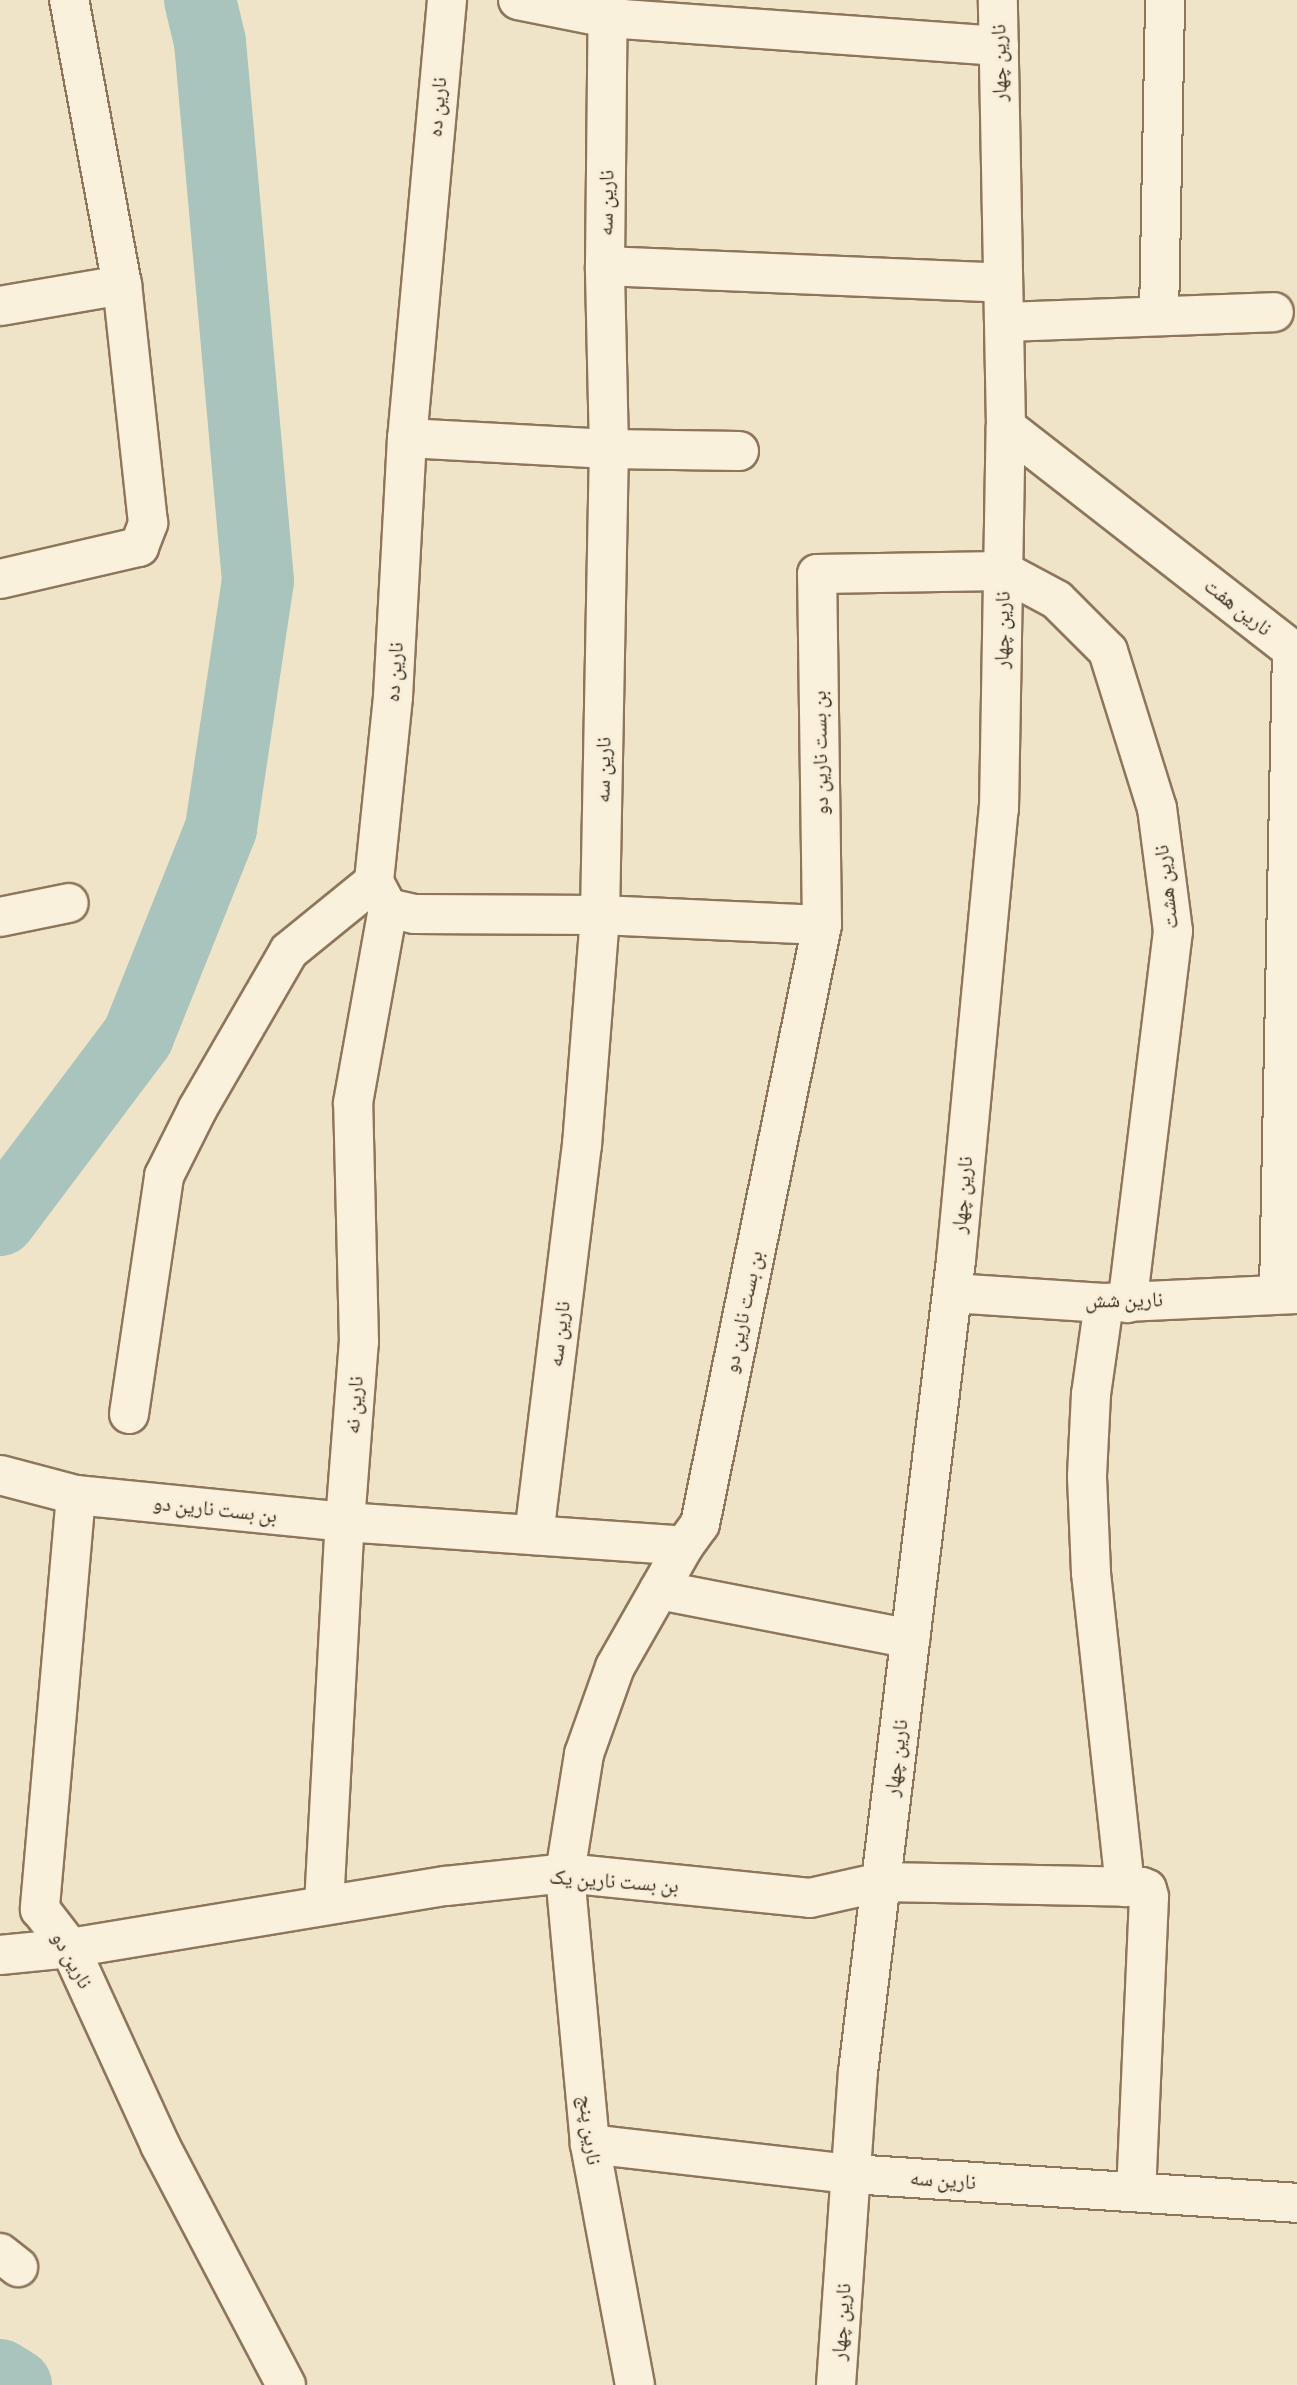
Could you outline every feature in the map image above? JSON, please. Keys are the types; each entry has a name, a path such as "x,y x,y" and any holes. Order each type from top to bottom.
{"street":[{"path":"0,579 139,547 148,523 122,285 69,0"},
{"name":"نارین ده","path":"381,895 407,438 447,0"},
{"path":"518,0 999,46"},
{"name":"نارین چهار","path":"836,2385 858,2072 952,1293 999,809 1006,427 998,0"},
{"path":"1159,316 1165,0"},
{"name":"نارین سه","path":"534,1535 582,1145 600,915 609,449 605,266 608,9"},
{"path":"605,266 1003,282"},
{"path":"0,306 122,285"},
{"path":"1004,322 1274,312"},
{"name":"نارین هفت","path":"1006,427 1292,649 1288,1294"},
{"path":"407,438 609,449 739,451"},
{"name":"بن بست نارین دو","path":"0,1475 76,1495 345,1522 684,1545 700,1524 822,925 817,574 1003,571"},
{"name":"نارین هشت","path":"1003,571 1057,600 1108,651 1157,808 1174,931 1115,1303 1091,1394 1087,1477 1090,1573 1136,1888 1136,2192"},
{"path":"129,1414 164,1176 198,1108 289,951 381,895 414,914 600,915 822,925"},
{"name":"نارین نه","path":"324,1905 345,1522 359,1342 353,1102 381,895"},
{"path":"0,917 69,903"},
{"name":"نارین شش","path":"952,1293 1115,1303 1288,1294"},
{"name":"نارین دو","path":"76,1495 40,1909 70,1948 160,2145 286,2385"},
{"name":"نارین پنج","path":"635,2385 590,2144 565,1873 584,1754 615,1667 684,1545"},
{"path":"659,1590 910,1639"},
{"name":"بن بست نارین یک","path":"0,1955 70,1948 446,1886 565,1873 810,1898 881,1882 1136,1888"},
{"name":"نارین سه","path":"590,2144 851,2174 1297,2203"}],"waterway":[{"path":"0,1220 138,1036 221,828 258,581 210,42 200,0"},
{"path":"0,2375 16,2385"}]}
